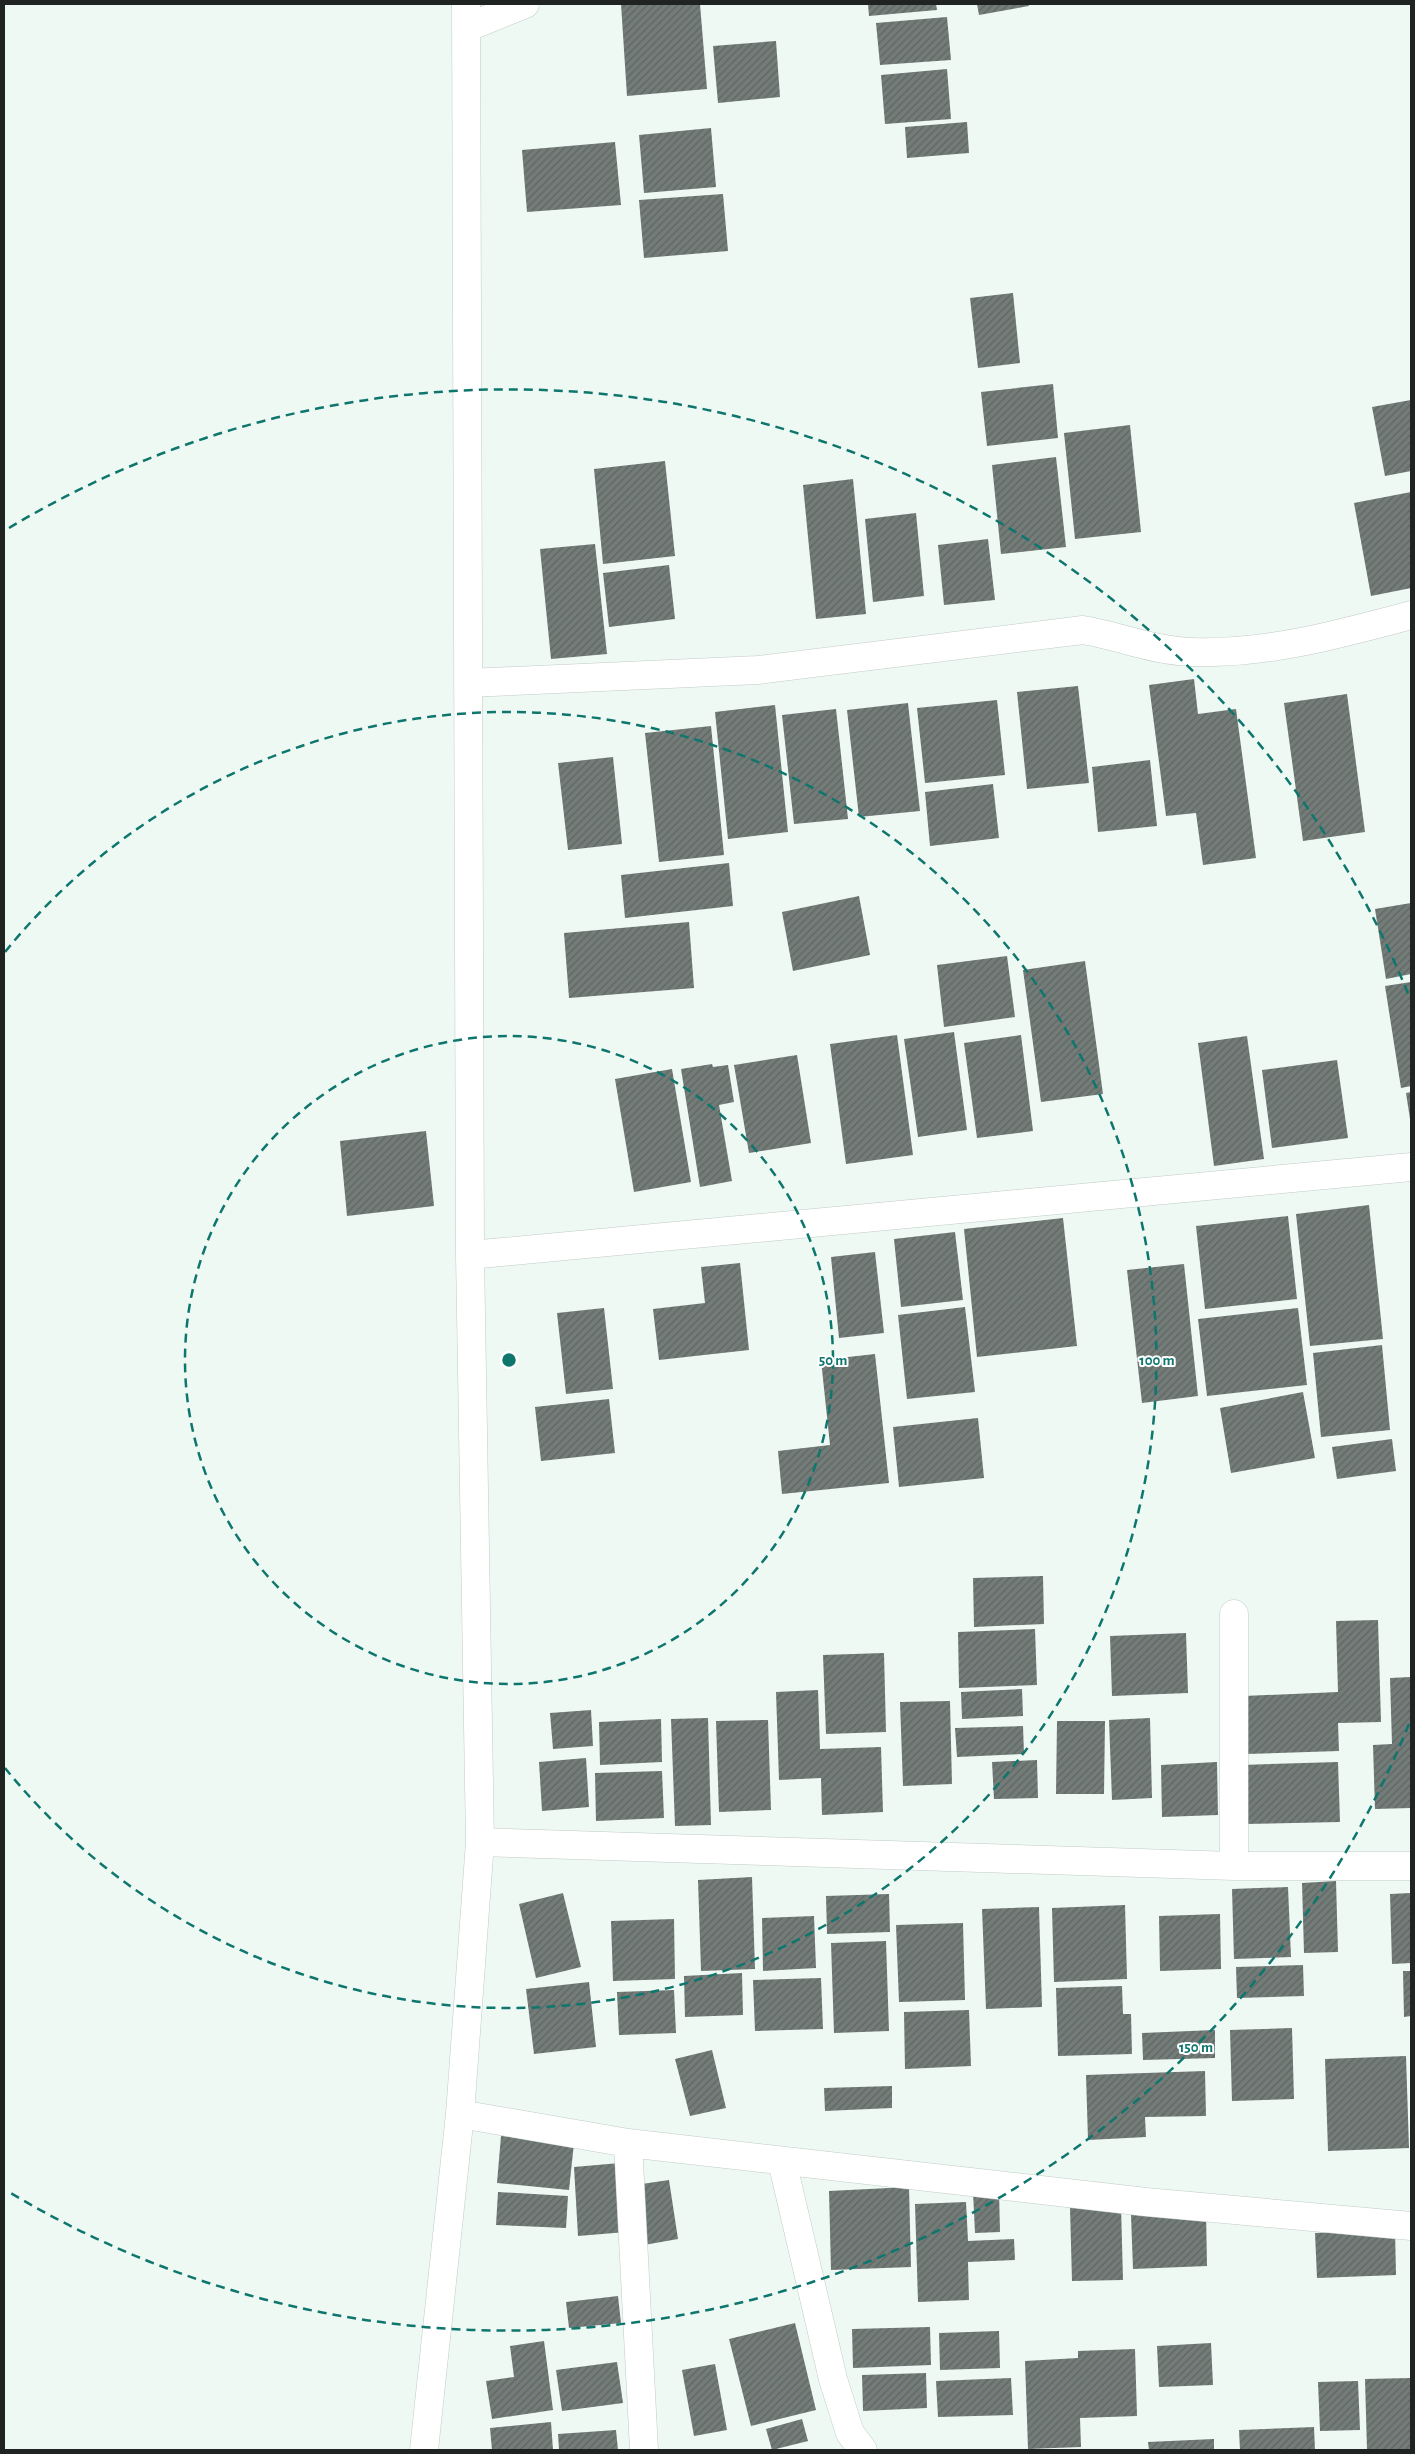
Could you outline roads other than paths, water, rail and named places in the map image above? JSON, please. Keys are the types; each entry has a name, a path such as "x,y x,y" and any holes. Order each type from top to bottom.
{"street":[{"path":"424,2450 460,2114 480,1842 470,1255 466,16 525,4"},
{"path":"468,683 758,670 1083,630 1109,635 1138,644 1190,652 1241,651 1331,636 1411,615"},
{"path":"470,1255 1411,1167"},
{"path":"1234,1614 1234,1866"},
{"path":"480,1842 1234,1866 1411,1866"},
{"path":"460,2114 628,2143 1146,2202 1411,2226"},
{"path":"628,2143 644,2450"},
{"path":"782,2161 833,2379 850,2433 863,2450"}]}
